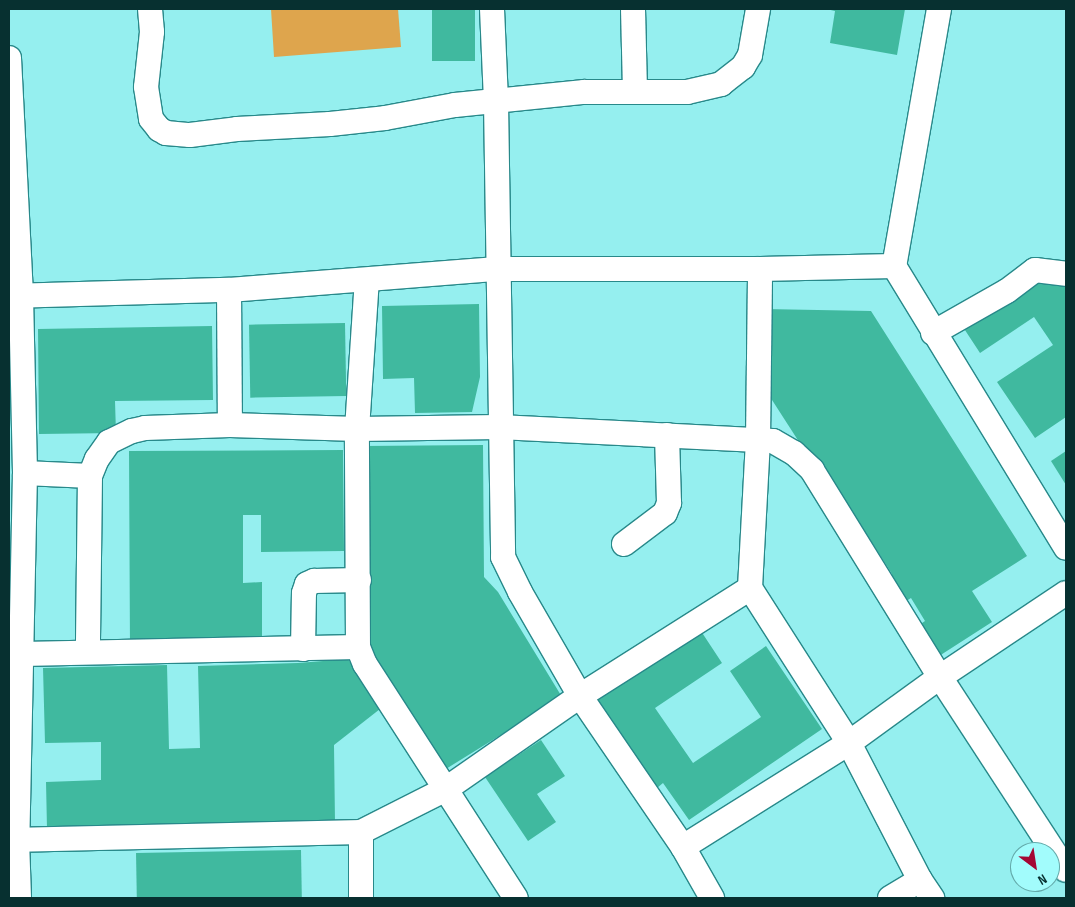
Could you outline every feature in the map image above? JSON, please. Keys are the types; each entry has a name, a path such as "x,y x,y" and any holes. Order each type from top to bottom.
{"street":[{"path":"150,9 152,32 146,87 151,119 159,130 166,134 190,135 236,129 330,124 385,118 455,105 584,92 687,92 711,87 729,80 742,67 750,55 758,9"},
{"path":"492,9 496,102 499,427 503,557 520,592 580,696 683,847 712,898"},
{"path":"633,9 635,91"},
{"path":"939,9 894,266 1066,548"},
{"path":"9,58 15,296 25,473 13,840 19,898"},
{"path":"15,296 229,290 497,269 760,269 894,266"},
{"path":"760,269 758,440 750,588 849,743 926,889 890,898"},
{"path":"934,333 1007,292 1035,270 1066,274"},
{"path":"367,280 357,429 358,647 365,664 516,898"},
{"path":"229,290 230,425"},
{"path":"88,651 90,476 97,459 109,442 132,431 146,428 230,425 357,429 499,427 758,440 780,444 794,453 812,470 940,677 1066,870"},
{"path":"624,544 665,513 669,503 667,435"},
{"path":"25,473 90,476"},
{"path":"303,650 304,594 307,584 314,581 359,580"},
{"path":"13,840 361,832 446,788 580,696 750,588"},
{"path":"683,847 849,743 940,677 1066,593"},
{"path":"18,644 88,651 303,650 358,647"},
{"path":"361,832 362,898"}],"shaded area":[{"path":"271,9 398,9 401,47 274,57"}],"building":[{"path":"432,9 475,9 475,61 432,61"},
{"path":"826,9 905,9 897,55 830,43 835,11"},
{"path":"1036,273 1066,285 1066,417 1035,438 997,382 1053,345 1034,317 980,353 961,324"},
{"path":"479,304 480,377 472,412 415,413 414,378 383,379 382,306"},
{"path":"764,309 871,311 1027,556 972,591 992,622 936,658 916,627 925,621 911,598 903,603 887,577 892,574 835,485 812,462 763,386"},
{"path":"345,323 346,396 250,398 249,325"},
{"path":"212,326 213,400 115,401 116,433 39,434 38,329"},
{"path":"483,445 484,577 498,592 562,697 441,772 363,655 363,446"},
{"path":"343,450 344,551 261,552 261,515 243,515 243,583 262,582 262,649 130,649 129,451"},
{"path":"1066,451 1066,485 1051,461"},
{"path":"697,625 722,663 655,708 693,763 761,717 730,671 766,646 822,729 689,820 663,783 657,788 594,695"},
{"path":"348,659 380,709 334,745 335,822 47,829 46,782 101,780 101,742 45,743 43,668 167,665 169,749 200,748 198,666 298,663"},
{"path":"541,740 565,776 537,794 556,822 528,841 485,777"},
{"path":"301,850 302,898 137,898 136,853"}]}
